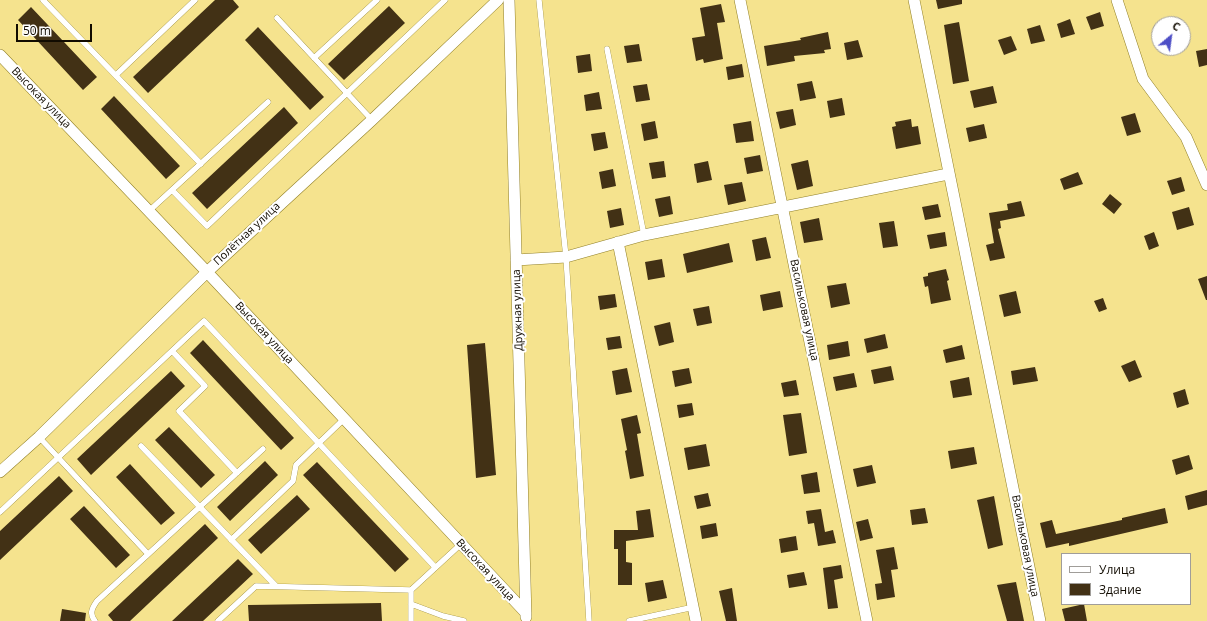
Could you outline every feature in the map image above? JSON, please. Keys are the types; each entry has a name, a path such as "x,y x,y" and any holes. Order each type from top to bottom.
{"street":[{"name":"Полётная улица","path":"0,472 39,436 207,272 372,120 498,0"},
{"name":"Дружная улица","path":"509,0 526,617"},
{"name":"Васильковая улица","path":"740,0 867,621"},
{"name":"Васильковая улица","path":"914,0 948,174 1040,621"},
{"path":"1117,0 1143,79 1186,137 1207,185"},
{"name":"Высокая улица","path":"0,55 207,272 461,544 526,617"},
{"path":"516,260 566,257 644,235 783,209 890,185 948,174"},
{"path":"618,242 696,621"}],"lane":[{"path":"43,0 201,164"},
{"path":"116,75 195,0"},
{"path":"314,58 377,0"},
{"path":"172,190 206,226 445,0"},
{"path":"539,0 566,257 589,621"},
{"path":"277,18 372,120"},
{"path":"607,49 644,235"},
{"path":"149,211 268,102"},
{"path":"0,512 173,352 204,321 435,567"},
{"path":"173,352 205,386 179,411 237,473"},
{"path":"231,540 293,481 296,465 344,419"},
{"path":"39,436 58,459 148,554"},
{"path":"141,446 276,586"},
{"path":"95,621 92,618 91,612 97,601 263,449"},
{"path":"218,621 256,586 411,590 461,544"},
{"path":"411,590 411,621"},
{"path":"411,604 443,616 464,621"},
{"path":"629,621 694,607"}],"building":[{"path":"215,0 233,0 239,7 148,93 133,77"},
{"path":"936,0 962,0 962,4 938,9"},
{"path":"721,4 725,22 717,23 723,59 704,63 703,59 696,61 692,38 705,36 700,8"},
{"path":"389,6 405,23 344,80 328,64"},
{"path":"31,7 97,77 83,90 18,20"},
{"path":"1100,12 1104,26 1091,30 1086,17"},
{"path":"1070,19 1075,34 1061,38 1057,24"},
{"path":"959,22 969,81 953,84 944,25"},
{"path":"1040,25 1045,41 1031,44 1027,29"},
{"path":"258,27 324,97 310,110 245,40"},
{"path":"828,32 831,49 824,50 825,53 794,56 795,61 767,66 764,46 801,40 800,38"},
{"path":"1011,36 1017,50 1004,55 998,40"},
{"path":"858,40 863,57 847,60 844,43"},
{"path":"639,44 642,61 627,63 624,46"},
{"path":"1207,49 1207,65 1199,67 1196,51"},
{"path":"590,54 592,71 578,73 576,56"},
{"path":"742,64 744,77 728,80 726,67"},
{"path":"812,81 816,98 800,101 797,84"},
{"path":"647,84 650,100 636,102 633,86"},
{"path":"993,86 997,103 974,108 970,91"},
{"path":"599,92 602,109 586,111 584,95"},
{"path":"114,96 180,166 166,179 101,109"},
{"path":"842,98 845,115 830,118 827,101"},
{"path":"284,107 298,123 207,209 192,193"},
{"path":"793,109 796,125 780,129 776,112"},
{"path":"1135,113 1141,132 1127,136 1121,117"},
{"path":"911,119 912,127 918,126 921,144 896,149 892,127 896,126 895,122"},
{"path":"655,121 658,138 644,141 641,124"},
{"path":"751,121 754,141 736,143 733,124"},
{"path":"984,124 987,138 969,142 966,128"},
{"path":"605,132 608,148 594,151 591,134"},
{"path":"760,155 763,171 747,174 744,158"},
{"path":"808,160 813,186 797,190 791,164"},
{"path":"664,161 666,177 652,179 649,163"},
{"path":"708,161 712,180 697,183 694,164"},
{"path":"613,169 616,186 602,189 599,172"},
{"path":"1078,172 1083,184 1064,190 1060,179"},
{"path":"1181,177 1185,191 1172,195 1167,181"},
{"path":"742,182 746,201 728,205 724,185"},
{"path":"1110,194 1122,204 1114,214 1102,204"},
{"path":"670,196 673,214 659,217 655,199"},
{"path":"1021,201 1025,216 1000,221 1001,228 998,229 1005,258 990,261 986,245 994,243 989,213 1008,210 1007,204"},
{"path":"938,204 941,217 925,220 922,207"},
{"path":"1189,207 1194,225 1177,230 1172,212"},
{"path":"621,208 624,225 610,228 607,211"},
{"path":"819,218 823,240 804,243 800,222"},
{"path":"894,221 898,246 883,248 879,223"},
{"path":"945,232 947,246 930,249 927,235"},
{"path":"1154,232 1159,246 1149,250 1144,236"},
{"path":"766,237 771,258 756,261 752,240"},
{"path":"729,243 733,262 687,273 683,254"},
{"path":"662,259 665,277 648,280 645,262"},
{"path":"946,269 949,280 947,281 951,300 931,304 928,286 925,287 923,277 928,276 928,273"},
{"path":"1207,276 1207,300 1206,300 1198,279"},
{"path":"846,283 850,304 831,308 827,286"},
{"path":"780,291 783,307 763,311 760,295"},
{"path":"1016,291 1021,313 1004,317 999,295"},
{"path":"615,294 617,307 600,310 598,296"},
{"path":"1103,298 1107,309 1099,312 1094,301"},
{"path":"709,306 712,323 697,326 693,309"},
{"path":"670,322 674,342 659,346 654,326"},
{"path":"885,334 888,348 867,353 864,339"},
{"path":"620,336 622,348 608,350 606,338"},
{"path":"203,340 294,438 281,450 190,353"},
{"path":"848,341 850,356 829,360 827,345"},
{"path":"485,343 496,475 476,478 467,345"},
{"path":"962,345 965,359 946,363 943,350"},
{"path":"1135,360 1142,377 1129,382 1121,366"},
{"path":"891,366 894,380 874,384 871,370"},
{"path":"1035,367 1038,381 1013,385 1011,371"},
{"path":"627,368 632,392 616,395 612,371"},
{"path":"689,368 692,383 675,387 672,371"},
{"path":"171,371 185,386 91,475 77,459"},
{"path":"854,373 857,387 836,391 833,377"},
{"path":"969,377 972,395 953,398 950,381"},
{"path":"796,380 799,395 784,397 781,383"},
{"path":"1185,389 1189,404 1177,408 1173,393"},
{"path":"692,403 694,415 679,418 677,405"},
{"path":"801,413 807,453 789,456 783,415"},
{"path":"637,415 641,433 637,434 644,476 630,479 625,451 627,450 621,419"},
{"path":"169,427 215,475 201,488 155,440"},
{"path":"706,444 710,466 688,470 684,448"},
{"path":"974,447 977,464 951,469 948,451"},
{"path":"1189,455 1193,469 1176,475 1172,460"},
{"path":"265,461 278,475 230,521 217,507"},
{"path":"317,462 409,559 395,572 303,475"},
{"path":"130,464 175,513 161,525 116,477"},
{"path":"872,465 876,483 857,487 853,469"},
{"path":"817,472 820,492 804,494 801,475"},
{"path":"59,476 73,491 0,560 0,531"},
{"path":"1207,490 1207,505 1188,510 1185,496"},
{"path":"708,493 711,506 697,509 694,496"},
{"path":"297,495 310,509 261,554 248,540"},
{"path":"994,496 1003,545 988,549 977,500"},
{"path":"84,506 130,555 116,568 70,519"},
{"path":"925,508 928,523 912,525 910,510"},
{"path":"1165,508 1168,523 1069,546 1069,543 1046,548 1040,523 1052,520 1056,534 1122,520 1122,518"},
{"path":"650,509 654,537 626,541 626,562 632,563 632,585 618,585 618,549 614,549 614,530 638,530 636,511"},
{"path":"821,509 825,532 833,530 836,543 818,546 814,523 808,524 806,511"},
{"path":"868,519 873,538 860,541 856,522"},
{"path":"716,523 718,536 702,539 700,526"},
{"path":"205,524 218,538 130,621 113,621 108,615"},
{"path":"796,536 798,550 781,553 779,539"},
{"path":"894,547 898,569 891,570 895,597 877,600 875,584 882,583 876,550"},
{"path":"238,559 253,574 203,621 172,621"},
{"path":"841,565 843,578 834,580 838,608 828,609 823,568"},
{"path":"804,572 807,585 789,588 787,575"},
{"path":"663,580 667,598 648,602 645,583"},
{"path":"1016,582 1024,621 1007,621 997,585"},
{"path":"732,588 737,621 726,621 719,591"},
{"path":"381,603 382,621 249,621 248,605"},
{"path":"1084,605 1087,621 1065,621 1062,609"},
{"path":"62,609 86,613 85,621 60,621"}]}
